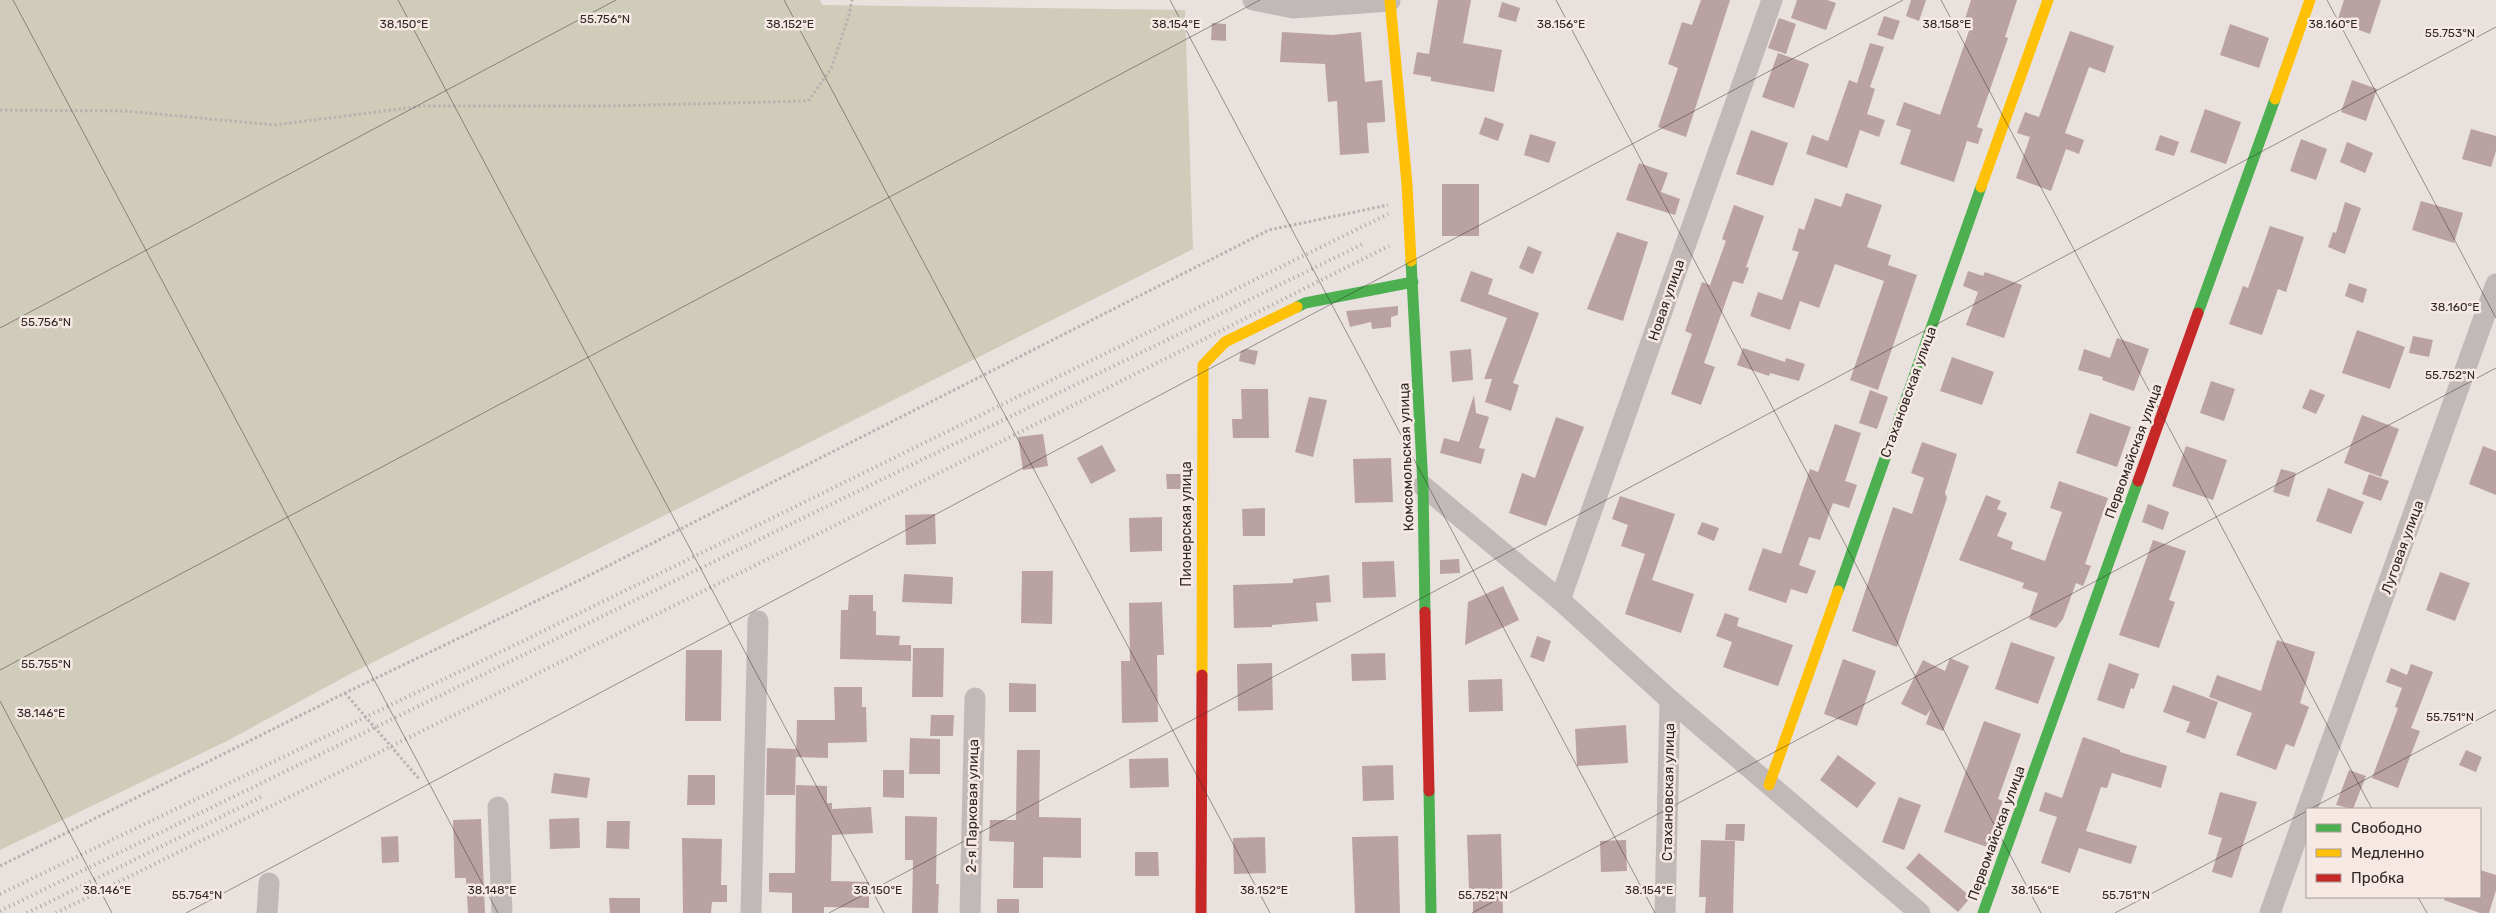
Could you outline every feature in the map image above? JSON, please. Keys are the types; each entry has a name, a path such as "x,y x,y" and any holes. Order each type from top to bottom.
{"street":[{"path":"1253,0 1293,8 1390,2"},
{"name":"Новая улица","path":"1560,600 1772,0"},
{"name":"Стахановская улица","path":"1769,785 2048,0"},
{"name":"Первомайская улица","path":"1983,913 2310,0"},
{"name":"Комсомольская улица","path":"1390,2 1408,201 1424,486 1430,913"},
{"name":"Пионерская улица","path":"1201,913 1203,365 1224,342 1306,303 1412,282"},
{"name":"Луговая улица","path":"2307,808 2496,284"},
{"path":"1424,486 1560,600 1670,700 1920,913"},
{"path":"751,913 758,622"},
{"name":"2-я Парковая улица","path":"970,913 975,698"},
{"name":"Стахановская улица","path":"1665,913 1670,700"},
{"path":"498,807 502,913"},
{"name":"Луговая улица","path":"2270,913 2306,812"},
{"path":"267,913 269,883"}],"path":[{"path":"0,110 126,111 274,125 423,106 607,106 808,101 831,69 852,0"},
{"path":"0,866 345,693 586,577 1269,230 1408,201"},
{"path":"345,693 420,780"}],"shaded area":[{"path":"0,0 820,0 822,5 1185,10 1193,249 350,674 225,742 0,850"}],"building":[{"path":"1438,0 1471,0 1463,43 1502,50 1494,92 1431,81 1431,77 1413,74 1417,52 1429,54"},
{"path":"1701,0 1730,0 1686,137 1658,127 1678,68 1668,64 1682,22 1692,25"},
{"path":"1797,0 1827,0 1836,3 1826,30 1791,18"},
{"path":"1911,0 1926,0 1919,21 1906,16"},
{"path":"1971,0 2017,0 2005,37 2008,38 1977,127 1983,129 1978,144 1967,141 1954,182 1900,164 1911,130 1896,125 1904,102 1940,115 1972,22 1965,19"},
{"path":"2344,0 2381,0 2370,34 2337,22"},
{"path":"1502,2 1520,8 1516,22 1498,17"},
{"path":"1884,16 1900,21 1893,40 1877,35"},
{"path":"1779,18 1796,24 1786,54 1768,48"},
{"path":"1212,23 1226,24 1226,41 1211,40"},
{"path":"2230,24 2269,38 2259,68 2220,55"},
{"path":"2070,31 2114,46 2105,73 2089,67 2065,133 2084,140 2079,154 2066,149 2051,191 2016,178 2030,137 2017,133 2025,112 2039,117"},
{"path":"1282,32 1332,35 1361,32 1365,82 1382,80 1385,116 1385,122 1367,123 1369,153 1340,155 1337,101 1328,102 1325,64 1280,62"},
{"path":"1870,43 1884,47 1870,87 1875,89 1867,114 1885,120 1879,137 1860,130 1847,168 1806,154 1812,135 1828,141 1849,80 1857,83"},
{"path":"1778,53 1809,64 1794,108 1762,97"},
{"path":"2352,80 2377,89 2366,121 2341,112"},
{"path":"2205,109 2241,122 2226,164 2190,152"},
{"path":"1485,117 1504,124 1498,141 1479,134"},
{"path":"2471,129 2496,136 2496,151 2491,167 2462,159"},
{"path":"1751,130 1788,143 1773,186 1736,174"},
{"path":"1530,134 1556,142 1549,163 1524,155"},
{"path":"2160,135 2179,142 2174,156 2155,150"},
{"path":"2301,139 2327,149 2316,180 2290,171"},
{"path":"2347,142 2373,153 2365,173 2340,162"},
{"path":"1639,163 1668,173 1661,192 1680,199 1675,215 1626,200"},
{"path":"1442,184 1479,184 1479,236 1442,236"},
{"path":"1846,193 1882,205 1867,247 1891,255 1888,265 1917,275 1878,390 1850,380 1884,281 1835,264 1819,308 1800,301 1790,330 1750,316 1758,292 1782,300 1799,252 1792,250 1799,228 1804,230 1815,198 1841,207"},
{"path":"2421,201 2463,213 2454,243 2412,230"},
{"path":"2345,202 2361,208 2345,254 2328,247 2333,232 2336,233"},
{"path":"1734,205 1764,216 1746,267 1749,268 1743,284 1733,281 1704,363 1715,367 1701,405 1671,394 1692,334 1685,331 1702,282 1710,285 1726,241 1722,239"},
{"path":"2270,226 2304,237 2286,292 2278,289 2262,335 2229,324 2243,286 2248,288"},
{"path":"1617,232 1648,242 1623,321 1587,309"},
{"path":"1528,246 1542,252 1533,274 1519,268"},
{"path":"1471,271 1493,279 1488,294 1539,313 1513,383 1519,385 1511,411 1485,402 1492,379 1484,379 1507,318 1460,301"},
{"path":"1968,271 1983,276 1985,272 2022,285 2004,338 1966,325 1978,292 1963,286"},
{"path":"2349,283 2367,289 2363,303 2345,296"},
{"path":"1398,306 1398,315 1391,317 1391,327 1372,329 1371,322 1350,327 1346,311"},
{"path":"2357,330 2405,347 2390,389 2342,373"},
{"path":"2413,336 2433,340 2429,357 2409,353"},
{"path":"2117,338 2149,349 2134,391 2102,380 2103,377 2078,370 2084,349 2110,358"},
{"path":"1743,348 1785,362 1786,358 1805,364 1799,381 1770,373 1769,376 1737,365"},
{"path":"1247,349 1258,351 1255,365 1239,361 1241,351"},
{"path":"1471,349 1473,380 1452,382 1450,351"},
{"path":"1952,357 1994,372 1982,405 1940,391"},
{"path":"2211,381 2235,389 2224,421 2200,413"},
{"path":"1241,389 1268,389 1269,438 1233,438 1232,419 1242,419"},
{"path":"2310,389 2325,395 2316,414 2302,408"},
{"path":"1870,390 1888,397 1877,429 1859,423"},
{"path":"1474,395 1476,413 1489,417 1479,448 1485,449 1481,464 1440,453 1444,438 1459,442"},
{"path":"1309,397 1327,400 1313,457 1295,452"},
{"path":"2090,413 2131,427 2117,467 2076,453"},
{"path":"2362,415 2399,429 2381,477 2344,463"},
{"path":"1556,417 1584,427 1546,526 1509,513 1522,473 1535,478"},
{"path":"1835,424 1861,433 1845,481 1857,485 1849,508 1833,503 1820,540 1809,537 1799,565 1816,571 1807,594 1791,589 1786,603 1748,590 1763,548 1781,554 1810,469 1818,472"},
{"path":"1043,434 1048,466 1023,470 1018,437"},
{"path":"1922,442 1957,454 1945,493 1947,498 1897,647 1852,631 1893,507 1912,514 1924,478 1911,473"},
{"path":"1102,445 1116,471 1091,484 1077,458"},
{"path":"2186,446 2227,460 2213,500 2172,486"},
{"path":"2483,446 2496,451 2496,495 2469,484"},
{"path":"1391,458 1393,502 1355,503 1353,459"},
{"path":"2281,469 2296,473 2289,497 2273,492"},
{"path":"1166,474 1187,474 1187,489 1167,489"},
{"path":"2369,474 2389,481 2381,501 2362,494"},
{"path":"2059,481 2108,498 2085,564 2091,566 2083,586 2076,583 2063,619 2056,628 2029,619 2038,593 2022,588 2024,583 1959,560 1986,495 2001,501 1997,509 2007,513 1997,536 2013,542 2011,549 2045,561 2062,512 2050,508"},
{"path":"2328,488 2364,502 2351,534 2316,521"},
{"path":"1620,496 1675,514 1652,580 1694,594 1681,633 1625,614 1645,554 1621,546 1628,525 1612,519"},
{"path":"2148,504 2169,512 2163,530 2142,522"},
{"path":"1265,508 1265,536 1243,536 1242,509"},
{"path":"935,514 936,544 906,545 905,515"},
{"path":"1162,517 1162,551 1130,552 1129,518"},
{"path":"1702,522 1719,528 1714,541 1697,534"},
{"path":"2153,540 2186,551 2169,600 2175,602 2159,648 2119,635"},
{"path":"1459,559 1460,573 1440,574 1440,560"},
{"path":"1394,561 1396,597 1363,598 1362,562"},
{"path":"1022,571 1053,571 1052,624 1021,623"},
{"path":"2440,572 2470,583 2455,621 2426,610"},
{"path":"904,574 953,577 952,604 902,602"},
{"path":"1329,575 1331,602 1316,603 1318,621 1272,625 1272,627 1234,628 1233,585 1293,583 1293,579"},
{"path":"1503,586 1519,620 1465,645 1468,602"},
{"path":"849,595 873,595 873,611 876,611 876,635 900,636 899,645 911,645 911,661 840,659 841,610 848,610"},
{"path":"1162,602 1164,655 1157,655 1158,722 1122,723 1121,661 1130,661 1129,603"},
{"path":"1725,613 1739,618 1737,626 1793,645 1778,686 1723,667 1732,642 1716,636"},
{"path":"1537,636 1551,641 1544,662 1530,657"},
{"path":"2277,640 2315,652 2300,703 2309,707 2294,747 2286,744 2276,770 2236,755 2252,713 2209,697 2217,675 2261,691"},
{"path":"2011,642 2055,657 2038,704 1995,689"},
{"path":"913,648 944,648 943,697 912,697"},
{"path":"686,650 722,650 721,721 685,721"},
{"path":"1385,653 1386,680 1352,681 1351,654"},
{"path":"1950,658 1969,666 1943,731 1926,724 1931,709 1926,716 1901,704 1923,660 1945,671"},
{"path":"1843,659 1876,671 1857,726 1824,714"},
{"path":"1272,663 1273,710 1238,711 1237,664"},
{"path":"2109,663 2139,674 2134,689 2131,688 2124,709 2097,700"},
{"path":"2411,664 2433,672 2411,728 2420,731 2398,788 2372,778 2398,708 2395,707 2402,688 2386,682 2391,668 2407,675"},
{"path":"1502,679 1503,711 1469,712 1468,680"},
{"path":"1009,683 1036,684 1036,712 1009,712"},
{"path":"2173,685 2218,702 2205,739 2186,732 2190,722 2163,712"},
{"path":"834,687 862,687 862,707 866,707 867,742 828,743 828,758 796,757 797,720 835,720"},
{"path":"931,715 954,715 953,736 930,736"},
{"path":"1984,721 2021,734 1998,799 2003,801 1987,847 1944,832"},
{"path":"1626,725 1628,763 1577,766 1575,729"},
{"path":"2083,737 2120,750 2120,752 2167,766 2161,788 2112,773 2107,788 2101,787 2086,831 2137,846 2131,864 2079,848 2070,873 2041,863 2057,817 2039,811 2045,792 2062,798"},
{"path":"910,738 940,739 940,774 909,774"},
{"path":"767,748 796,749 795,795 766,795"},
{"path":"1017,750 1040,750 1039,817 1081,818 1081,858 1043,857 1043,888 1013,888 1014,842 989,841 990,820 1016,820"},
{"path":"2466,750 2482,757 2476,772 2459,765"},
{"path":"1838,755 1876,783 1857,808 1820,780"},
{"path":"1168,758 1169,787 1130,788 1129,759"},
{"path":"1393,765 1394,800 1363,801 1362,766"},
{"path":"883,770 904,770 904,798 883,797"},
{"path":"2349,770 2366,776 2353,808 2336,805"},
{"path":"554,773 590,778 587,798 551,793"},
{"path":"688,775 715,775 715,805 687,805"},
{"path":"796,785 827,786 827,803 832,803 832,809 871,807 873,833 832,835 831,881 869,882 869,908 824,907 824,913 792,913 792,893 769,892 769,873 795,873"},
{"path":"2220,792 2257,802 2232,878 2212,872 2222,838 2208,834"},
{"path":"1899,797 1921,805 1904,850 1882,842"},
{"path":"905,816 937,817 936,884 939,884 938,913 912,913 913,860 905,860"},
{"path":"579,818 580,848 550,849 549,819"},
{"path":"481,819 485,913 468,913 466,878 455,878 453,820"},
{"path":"607,821 630,821 629,849 606,848"},
{"path":"1726,824 1745,824 1744,841 1725,840"},
{"path":"1501,834 1503,913 1473,913 1473,889 1469,889 1467,835"},
{"path":"398,836 399,862 382,863 381,837"},
{"path":"1398,836 1400,913 1355,913 1352,837"},
{"path":"1265,837 1266,873 1234,874 1233,838"},
{"path":"682,838 722,839 721,885 727,885 727,902 712,902 711,913 683,913"},
{"path":"1626,840 1627,871 1601,872 1600,841"},
{"path":"1701,840 1735,841 1733,913 1705,913 1706,897 1699,897"},
{"path":"1135,852 1158,852 1159,876 1135,876"},
{"path":"1919,853 1971,897 1958,912 1906,868"},
{"path":"2481,870 2496,875 2496,890 2489,913 2480,913 2444,900 2445,898 2481,898"},
{"path":"609,898 640,898 640,913 610,913"},
{"path":"997,899 1019,899 1019,913 997,913"}],"railway":[{"path":"0,894 525,640 1388,214"},
{"path":"0,911 1363,244"},
{"path":"56,913 800,543 1389,246"},
{"path":"27,913 263,796"}],"traffic: fast":[{"path":"2198,313 2275,99"},
{"path":"1838,591 1981,187"},
{"path":"1411,261 1423,486 1425,612"},
{"path":"1297,307 1305,303 1413,282"},
{"path":"1983,913 2138,481"},
{"path":"1429,791 1431,913"}],"traffic: slow":[{"path":"1981,187 2048,0"},
{"path":"2275,99 2310,0"},
{"path":"1390,1 1407,184 1411,261"},
{"path":"1202,675 1203,365 1225,342 1297,307"},
{"path":"1769,785 1838,591"}],"traffic: jam":[{"path":"2138,481 2198,313"},
{"path":"1425,612 1429,791"},
{"path":"1201,913 1202,675"}]}
